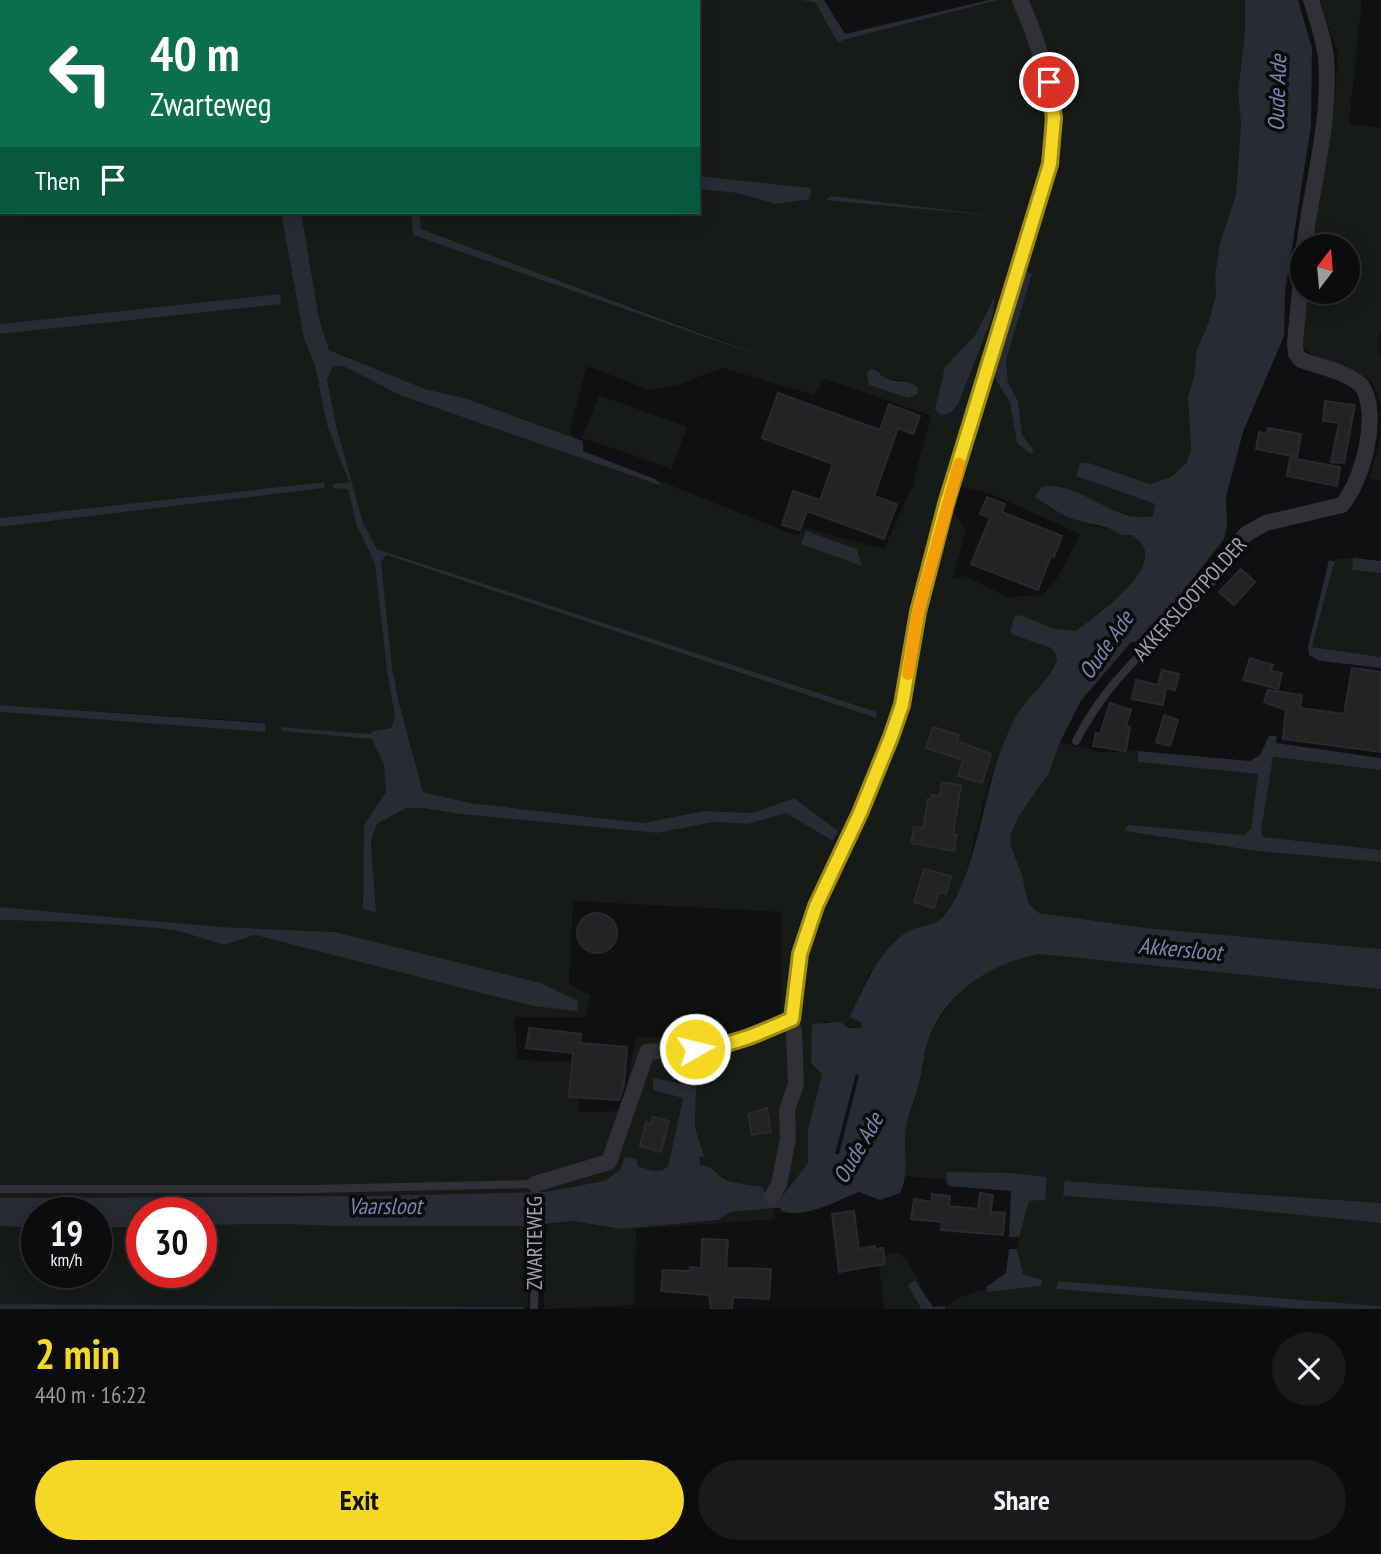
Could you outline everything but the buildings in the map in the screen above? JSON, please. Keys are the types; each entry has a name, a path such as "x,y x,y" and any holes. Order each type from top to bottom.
{"street":[{"path":"772,1197 779,1184 788,1139 787,1110 796,1084 792,1019 800,954 816,906 860,813 902,705 918,612 946,504 1050,164 1054,141 1052,97 1046,67 1020,0"},
{"path":"1306,234 1322,137 1326,92 1326,57 1311,0"},
{"name":"AKKERSLOOTPOLDER","path":"1145,650 1193,599 1246,534 1266,523 1342,505 1364,471 1374,419 1370,394 1347,376 1301,360 1296,354 1300,304"},
{"name":"ZWARTEWEG","path":"535,1184 609,1162 647,1052 719,1047 792,1019"}],"lane":[{"name":"AKKERSLOOTPOLDER","path":"1076,741 1090,714 1113,682 1145,650"},
{"path":"0,1189 314,1189 535,1184"},
{"name":"ZWARTEWEG","path":"534,1309 535,1184"}],"shaded area":[{"path":"700,0 815,2 838,43 998,0 1245,0 1245,32 1238,93 1241,124 1236,194 1220,243 1215,276 1216,295 1196,352 1195,372 1188,398 1191,448 1187,462 1171,477 1150,484 1089,463 1080,464 1076,476 1155,504 1153,516 1141,519 1108,508 1090,525 1115,530 1121,535 1132,535 1144,548 1144,563 1129,585 1107,607 1076,631 1055,629 1020,615 1010,631 1013,635 1051,648 1057,660 1045,682 1023,705 988,785 965,879 946,914 937,923 907,932 869,974 849,1016 861,1022 862,1028 824,1021 822,1073 808,1130 808,1163 780,1199 770,1199 762,1187 732,1182 700,1165 698,1157 704,1155 695,1127 696,1087 683,1098 668,1168 651,1171 638,1166 620,1170 604,1181 545,1192 0,1198 0,920 157,928 179,931 224,945 255,935 533,1005 554,1007 578,1002 541,983 335,932 221,927 0,907 0,712 265,731 264,722 0,705 0,527 323,488 325,482 0,518 0,334 281,303 279,294 0,324 0,214 281,214 304,339 315,366 327,425 349,482 333,484 348,489 356,524 375,564 395,717 391,728 373,731 371,734 281,727 283,731 372,738 384,765 386,792 364,825 376,911 371,841 377,824 406,808 656,833 714,822 748,824 786,813 794,798 752,813 704,811 643,823 470,803 423,792 392,667 381,562 386,555 875,718 877,712 377,549 363,523 336,425 327,379 332,366 343,366 402,396 660,485 655,479 795,535 805,528 884,549 911,489 931,416 825,379 813,395 723,368 677,385 649,390 587,366 569,432 575,438 464,398 425,389 328,349 319,319 301,214 411,214 414,235 734,345 421,229 419,214 700,214 700,189 737,193 776,204 810,188 700,176","holes":["1027,272 1032,274 1006,360 1008,382 1018,401 1022,434 1029,442 1017,443 1010,403 994,376","994,299 942,416 945,367 975,335","871,369 887,379 910,381 869,386","960,486 991,494 1080,534 1058,577 1043,595 1007,597 966,576 952,579 966,531 955,513","806,531 857,549 801,544","573,901 782,912 781,1014 751,1030 696,1039 636,1037 622,1111 579,1112 579,1062 517,1060 515,1017 586,1017 590,995 569,984"]},
{"path":"1320,0 1362,0 1349,124 1381,128 1381,333 1378,343 1381,405 1370,381 1313,355 1306,349 1301,335 1303,304 1360,304 1360,234 1310,234 1333,116 1337,52"},
{"path":"599,395 687,427 672,469 582,438"},
{"path":"1381,437 1381,480 1369,479"},
{"path":"1353,558 1352,570 1381,573 1381,657 1312,647 1334,559"},
{"path":"1060,742 1099,752 1138,751 1138,762 1258,774 1251,829 1244,835 1125,831 1257,851 1381,862 1381,949 1147,928 1039,913 1028,904 1010,836 1019,816 1049,773"},
{"path":"1273,757 1381,770 1381,850 1263,837 1261,831"},
{"path":"1039,954 1381,989 1381,1203 1066,1181 1063,1196 1230,1208 1381,1223 1381,1306 1058,1281 1057,1289 1303,1309 946,1309 963,1296 976,1292 1042,1280 1023,1275 1016,1244 1029,1201 1045,1200 947,1173 946,1180 905,1176 905,1133 919,1086 927,1044 945,1009 971,983 1002,965"},
{"path":"774,1208 775,1219 636,1229 635,1305 544,1309 543,1251 548,1224 572,1221 621,1229 718,1220 730,1212"},
{"path":"217,1225 527,1226 524,1231 531,1254 527,1309 0,1304 0,1226 21,1227 21,1288 112,1288 112,1227 126,1227 126,1288 217,1288"},
{"path":"899,1253 907,1260 923,1289 915,1281 916,1302 921,1309 884,1309 879,1268 884,1256"}],"water":[{"path":"800,0 824,0 845,34 998,0 838,43 815,2"},
{"path":"1245,0 1298,0 1312,48 1311,126 1294,234 1290,234 1284,336 1243,432 1226,497 1227,524 1224,539 1168,611 1136,642 1131,642 1080,702 1060,742 1049,773 1019,816 1010,836 1011,846 1022,875 1028,903 1039,913 1147,928 1381,949 1381,989 1039,954 1002,965 985,974 955,997 933,1028 906,1129 903,1186 900,1193 880,1200 859,1192 821,1208 801,1213 774,1208 730,1212 718,1220 621,1229 572,1221 527,1226 217,1225 217,1197 182,1197 545,1192 604,1181 620,1170 625,1157 636,1159 638,1166 661,1170 668,1167 683,1098 653,1090 653,1078 696,1087 695,1127 704,1156 699,1157 700,1165 709,1167 729,1181 762,1187 770,1199 780,1199 808,1163 808,1130 822,1074 811,1063 812,1024 840,1022 849,1028 862,1028 861,1022 849,1017 886,951 905,933 938,921 947,912 966,873 997,761 1007,735 1022,707 1047,678 1057,660 1051,648 1013,635 1010,631 1015,616 1020,615 1055,629 1076,631 1119,596 1144,563 1144,548 1132,535 1121,535 1109,528 1071,518 1035,497 1041,487 1055,486 1069,489 1124,514 1153,516 1155,504 1076,476 1080,463 1089,463 1150,484 1171,477 1187,462 1191,448 1188,398 1195,372 1196,352 1216,295 1215,276 1220,243 1236,194 1241,124 1238,93 1245,32","holes":["856,1074 859,1075 839,1154 835,1154"]},
{"path":"700,176 811,188 810,199 776,204 737,193 700,189"},
{"path":"831,196 997,216 826,200"},
{"path":"281,214 301,214 319,319 329,350 425,389 464,398 583,441 583,451 655,479 662,486 402,396 343,366 333,366 327,379 336,425 363,523 377,549 877,712 876,718 386,555 381,562 392,667 423,792 470,803 643,823 704,811 752,813 794,798 838,831 833,841 786,813 748,824 714,822 657,833 406,808 377,824 371,841 376,912 363,909 364,825 386,792 384,765 372,739 283,731 280,727 371,734 373,731 391,728 395,717 375,564 356,524 348,489 333,488 333,484 349,482 327,425 315,366 304,339"},
{"path":"411,214 419,214 421,229 777,362 413,235"},
{"path":"1026,271 1032,274 1006,360 1008,382 1018,401 1022,434 1034,451 1031,454 1017,443 1010,403 994,376"},
{"path":"280,294 281,304 0,334 0,324"},
{"path":"995,296 992,318 958,404 950,413 941,416 935,409 945,367 975,335"},
{"path":"871,369 890,380 914,385 918,388 918,394 908,398 869,385 867,373"},
{"path":"325,482 324,488 0,527 0,518"},
{"path":"806,531 857,549 862,566 801,544"},
{"path":"1353,558 1381,561 1381,573 1352,570"},
{"path":"1329,560 1336,562 1312,647 1381,657 1381,668 1320,661 1309,655 1308,647"},
{"path":"0,705 265,723 265,732 0,712"},
{"path":"1269,736 1277,736 1276,743 1381,758 1381,770 1273,757 1261,831 1263,837 1381,850 1381,862 1257,851 1124,831 1128,825 1244,835 1251,829 1258,774 1138,762 1138,751 1250,761 1260,755"},
{"path":"0,907 221,927 335,932 541,983 578,1001 577,1011 533,1006 255,935 224,945 179,931 157,928 0,920"},
{"path":"947,1172 1011,1173 1047,1177 1045,1200 1029,1201 1019,1237 1009,1237 1011,1191 949,1186 946,1180"},
{"path":"1065,1181 1381,1203 1381,1223 1230,1208 1063,1196"},
{"path":"112,1197 126,1197 126,1227 112,1227"},
{"path":"0,1198 21,1198 21,1227 0,1226"},
{"path":"1009,1249 1017,1249 1023,1274 1042,1280 1041,1286 988,1292 986,1287 1006,1273"},
{"path":"915,1280 933,1307 946,1306 945,1309 921,1309 908,1285"},
{"path":"1058,1281 1381,1306 1381,1309 1303,1309 1056,1289"},
{"path":"0,1304 524,1307 524,1309 0,1309"}],"slow traffic":[{"path":"908,674 918,612 959,464"}],"route":[{"path":"695,1049 719,1047 792,1019 800,954 816,906 860,813 902,705 918,612 946,504 1050,164 1054,118 1049,82"}],"water label":[{"name":"Oude Ade","path":"1277,93"},
{"name":"Oude Ade","path":"1106,645"},
{"name":"Akkersloot","path":"1180,949"},
{"name":"Oude Ade","path":"858,1148"},
{"name":"Vaarsloot","path":"385,1206"}]}
